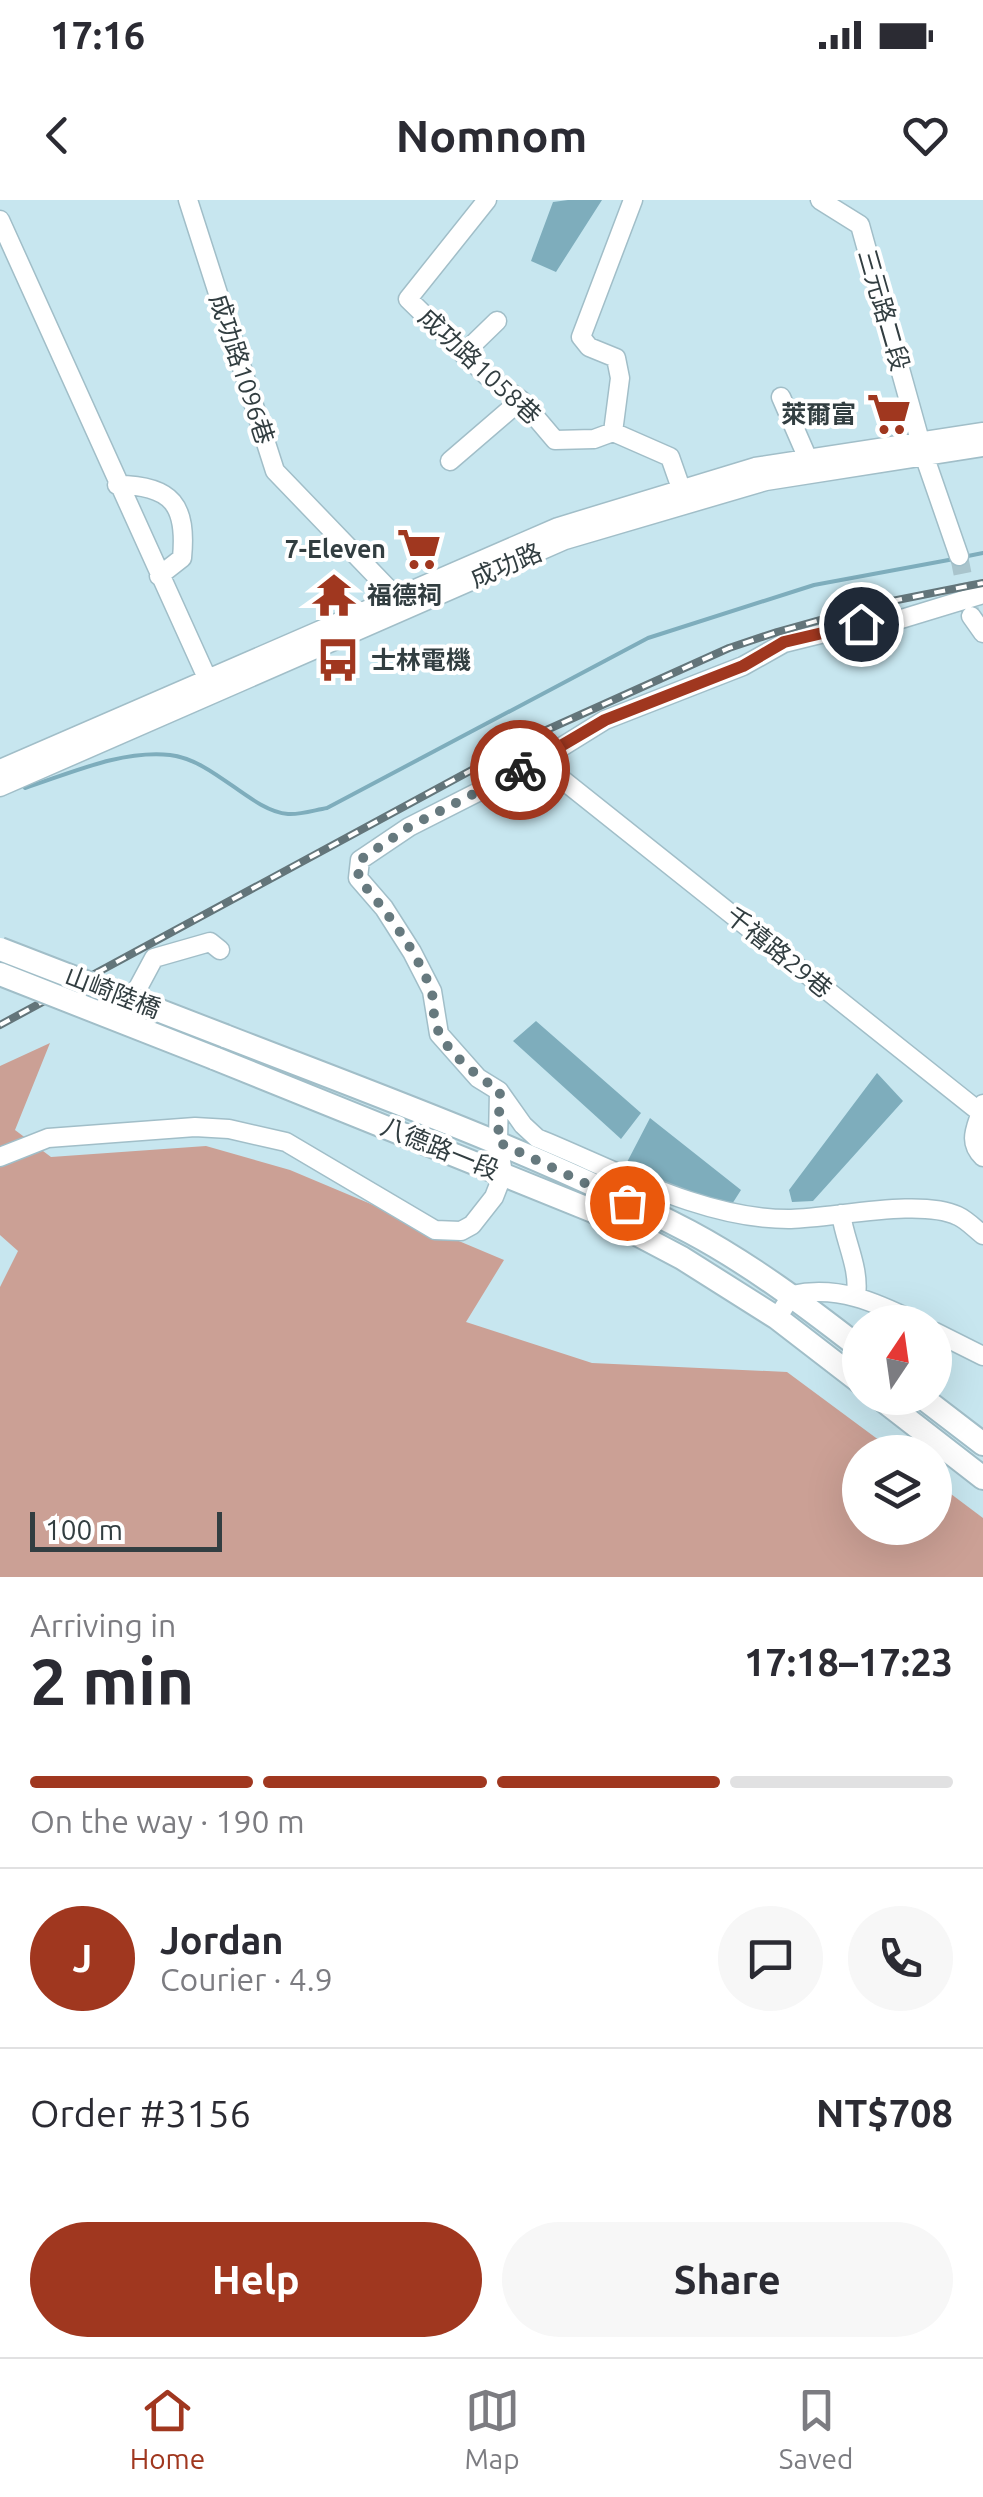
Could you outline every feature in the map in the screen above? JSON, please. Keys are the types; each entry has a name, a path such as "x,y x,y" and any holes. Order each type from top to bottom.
{"main road":[{"name":"山崎陸橋","path":"0,949 225,1036"},
{"name":"山崎陸橋","path":"0,974 214,1058"},
{"name":"八德路一段","path":"225,1036 498,1142 692,1233 792,1296 842,1334"},
{"name":"八德路一段","path":"214,1058 593,1211 682,1258 777,1318 842,1368"},
{"path":"902,1415 983,1478"},
{"path":"946,1415 983,1444"}],"street":[{"name":"成功路1096巷","path":"188,200 275,471 401,602"},
{"name":"成功路1058巷","path":"486,200 408,299 487,376 521,400 556,440 594,440 613,432"},
{"path":"632,200 581,337 589,347 616,358 620,378 613,432 670,456 683,496"},
{"name":"三元路二段","path":"820,200 860,225 923,448 959,556"},
{"path":"852,200 860,225"},
{"path":"0,220 211,686"},
{"path":"464,354 497,321"},
{"path":"781,397 808,459"},
{"path":"450,460 521,400"},
{"name":"成功路","path":"683,496 923,448 983,432"},
{"name":"成功路","path":"3,774 401,602 755,467 923,448 983,447"},
{"path":"117,485 146,485 174,503 185,523 182,558 160,576"},
{"path":"983,594 898,620 861,624 784,642 743,666 605,720 538,761 409,827 360,860 356,868 358,878 384,908 426,978 440,1034 478,1078 500,1091 523,1126 538,1138 702,1204 752,1218 934,1209 958,1216 983,1235"},
{"path":"971,616 983,633"},
{"name":"千禧路29巷","path":"538,761 982,1109 973,1136 976,1151 983,1157"},
{"path":"132,999 154,958 210,942 220,950"},
{"path":"0,1156 48,1138 195,1127 229,1129 286,1142 435,1230 451,1234 472,1224 494,1196 504,1174 498,1142 500,1091"},
{"path":"842,1214 848,1253 856,1266 856,1296"},
{"path":"777,1318 792,1296 816,1290 856,1296 877,1305"},
{"path":"952,1340 983,1356"}],"shaded area":[{"path":"50,1043 15,1130 51,1157 206,1146 290,1170 504,1260 466,1322 592,1363 787,1372 872,1435 842,1435 842,1545 952,1545 952,1495 983,1518 983,1577 0,1577 0,1287 18,1251 0,1235 0,1066"}],"water":[{"path":"602,200 556,272 531,261 553,202"},
{"path":"536,1021 641,1113 621,1139 513,1041"},
{"path":"877,1073 903,1101 813,1201 792,1202 789,1190"},
{"path":"650,1118 741,1190 727,1212 624,1168"}],"waterway":[{"path":"963,557 983,553"},
{"path":"25,788 115,759 170,755 202,766 274,811 293,814 327,808 648,638 814,585 954,559"}],"tunnel":[{"path":"959,556 970,611"}],"railway":[{"path":"0,1025 542,732 729,648 877,604 983,583"}],"way so far":[{"path":"520,770 409,827 360,860 356,868 358,878 384,908 412,952 432,991 440,1034 478,1078 500,1091 498,1142 627,1203"}],"place":[{"name":"萊爾富","path":"889,414"},
{"name":"7-Eleven","path":"419,549"},
{"name":"福德祠","path":"334,595"},
{"name":"士林電機","path":"338,660"}],"route":[{"path":"520,770 605,720 743,666 784,642 861,624"}]}
